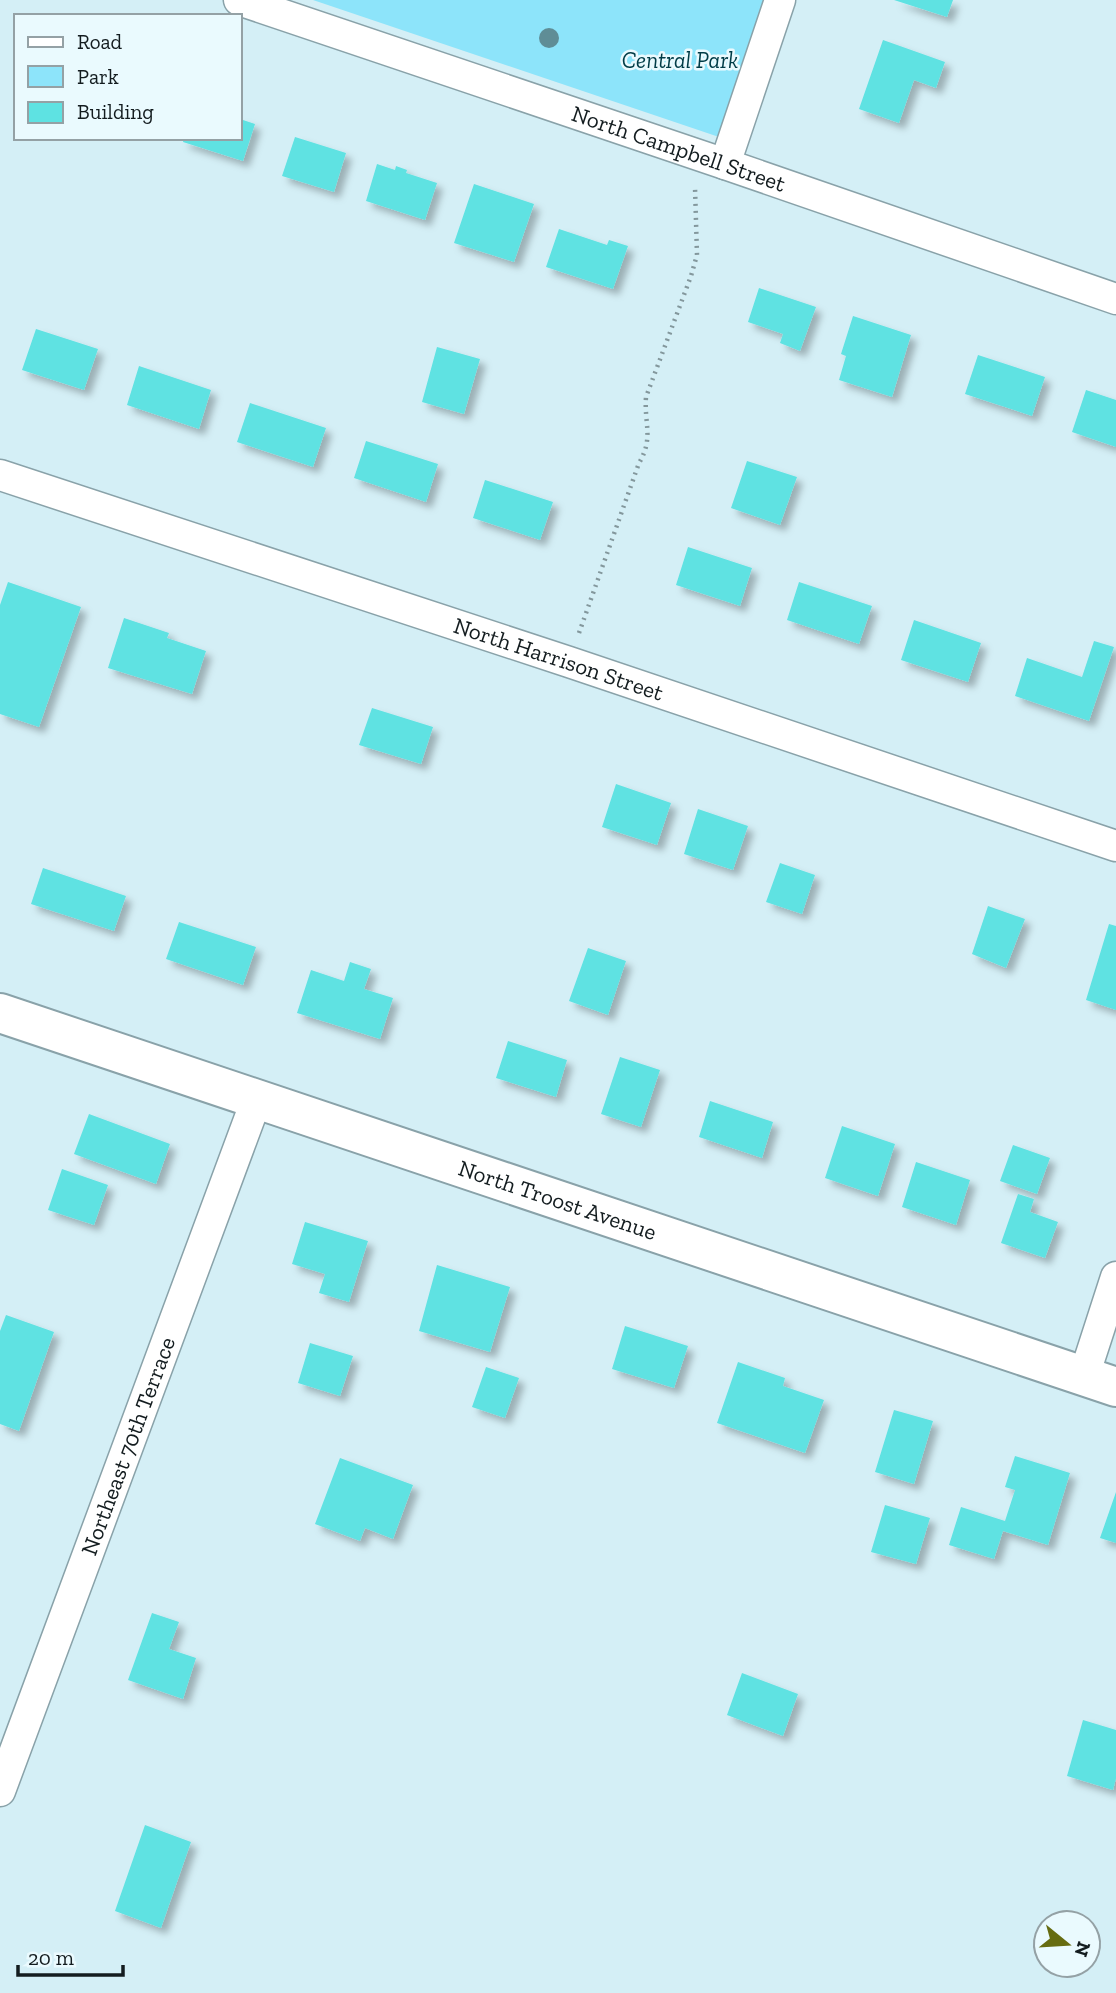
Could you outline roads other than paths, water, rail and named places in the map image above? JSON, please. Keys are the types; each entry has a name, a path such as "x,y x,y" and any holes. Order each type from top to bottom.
{"street":[{"name":"North Campbell Street","path":"239,0 1116,299"},
{"path":"713,160 780,0"},
{"name":"North Harrison Street","path":"0,475 1116,846"},
{"name":"North Troost Avenue","path":"0,1013 1100,1382"},
{"name":"Northeast 70th Terrace","path":"0,1791 256,1101"},
{"path":"1100,1382 1116,1278"}],"park label":[{"name":"Central Park","path":"680,60"}]}
